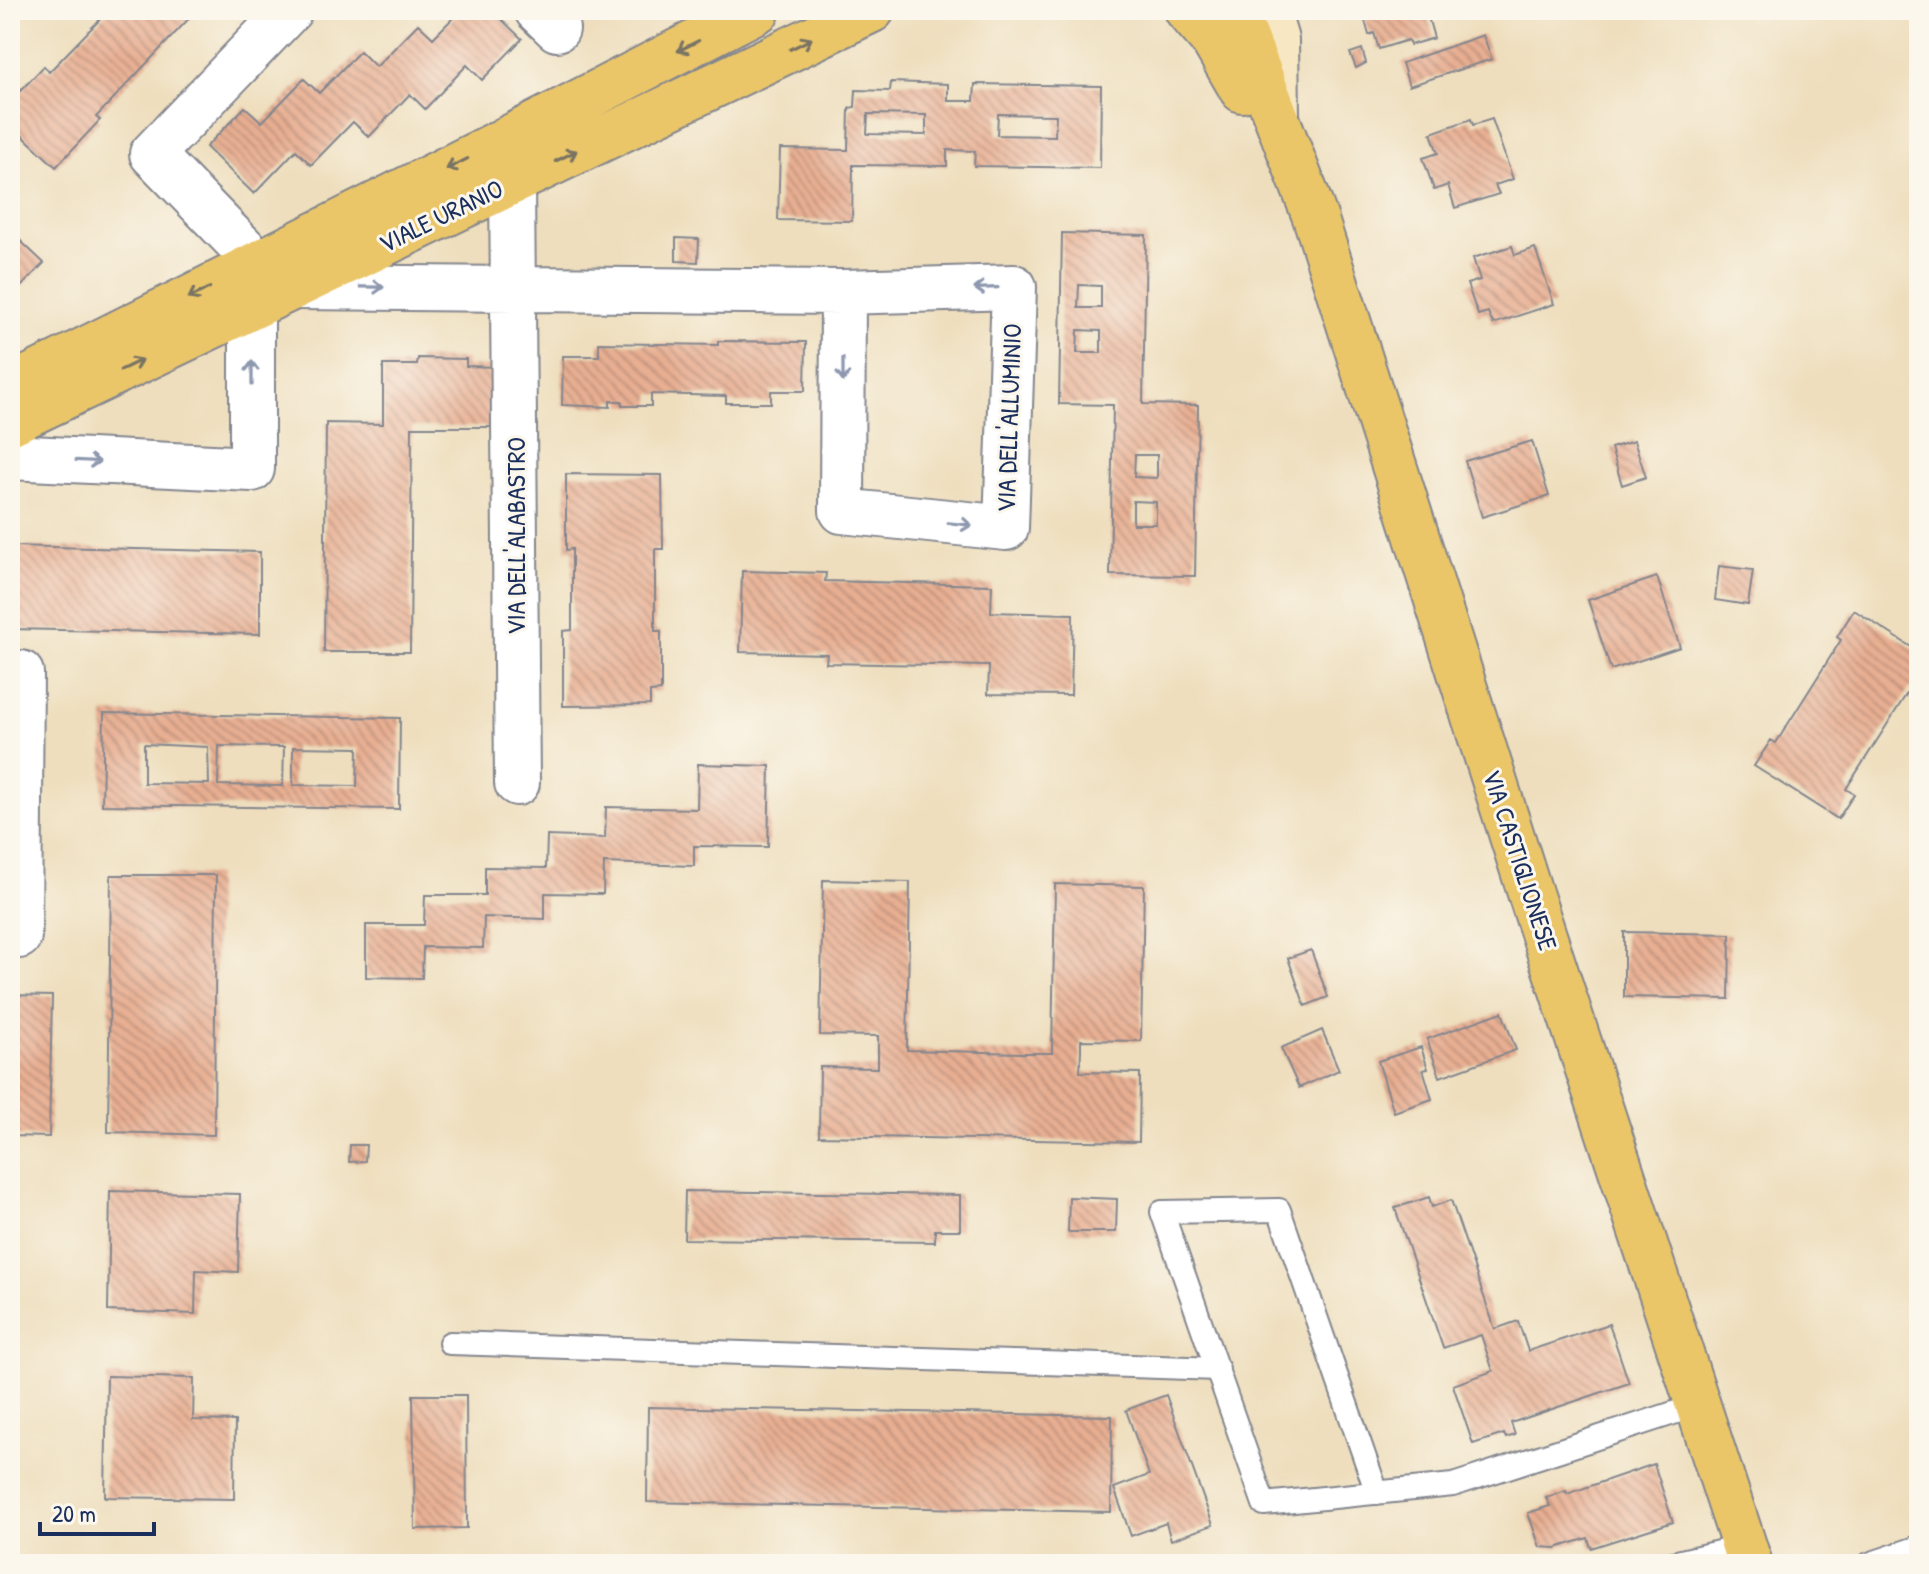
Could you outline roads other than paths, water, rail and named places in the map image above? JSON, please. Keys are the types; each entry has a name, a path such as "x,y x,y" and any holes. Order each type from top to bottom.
{"main road":[{"name":"VIALE URANIO","path":"10,423 294,287 758,10"},
{"name":"VIALE URANIO","path":"10,387 258,263 872,10"},
{"name":"VIA CASTIGLIONESE","path":"1187,10 1213,40 1315,217"},
{"name":"VIA CASTIGLIONESE","path":"1232,10 1315,217 1531,896 1747,1555"},
{"name":"VIA CASTIGLIONESE","path":"1267,10 1276,40 1278,121"}],"street":[{"path":"10,457 252,469 252,307 258,263 152,154 290,10"},
{"name":"VIA DELL'ALABASTRO","path":"504,163 514,289 517,783"},
{"name":"VIA DELL'ALLUMINIO","path":"294,287 843,292 1014,287 1006,528 842,511 843,292"},
{"path":"10,673 21,673 15,828 19,936 10,935"}],"lane":[{"path":"1377,1493 1279,1210 1162,1212 1264,1504 1377,1493 1453,1485 1698,1405"},
{"path":"450,1343 1218,1369"},
{"path":"1869,1564 1919,1547"},
{"path":"1669,1564 1747,1555"}]}
